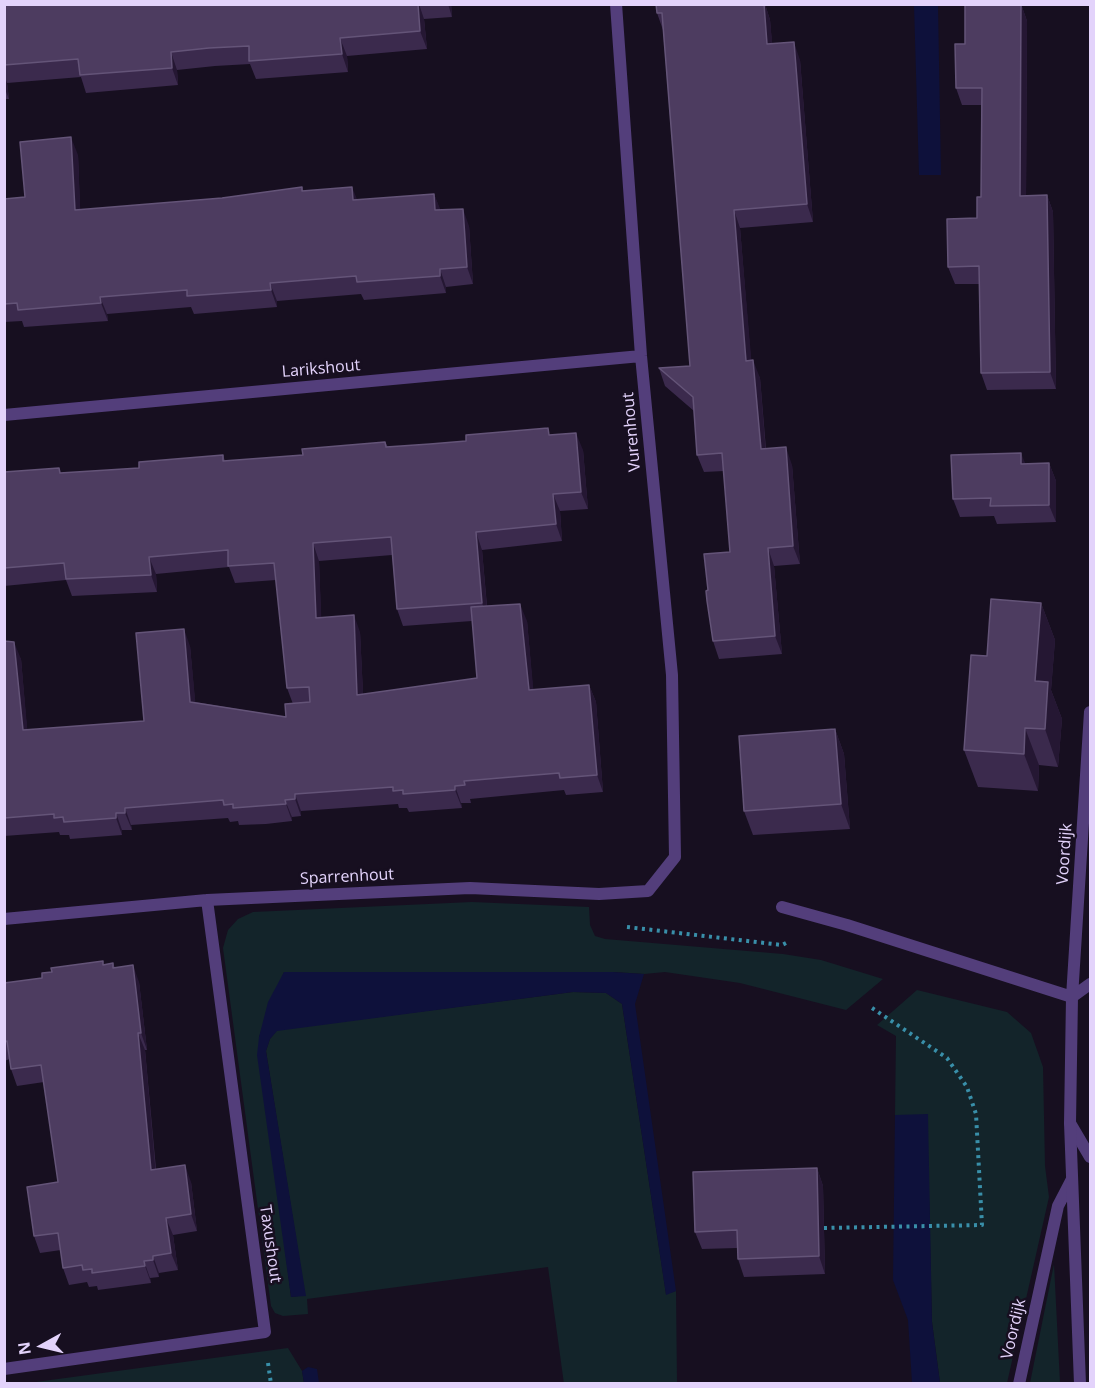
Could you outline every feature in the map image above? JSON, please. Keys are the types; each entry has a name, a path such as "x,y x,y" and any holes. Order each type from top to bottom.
{"street":[{"name":"Vurenhout","path":"616,4 641,356 672,675 675,857"},
{"name":"Larikshout","path":"4,415 641,356"},
{"name":"Voordijk","path":"1080,1383 1070,1123 1072,997 1090,712"},
{"name":"Sparrenhout","path":"4,919 207,900 471,888 599,894 648,891 675,857"},
{"name":"Taxushout","path":"4,1369 265,1332 207,900"},
{"path":"782,907 848,925 1072,997 1090,984"},
{"path":"1070,1123 1090,1157"},
{"name":"Voordijk","path":"1019,1383 1058,1206 1072,1179"}],"path":[{"path":"627,927 782,945 793,941"},
{"path":"824,1228 878,1229 982,1225 976,1114 967,1087 947,1058 872,1008"}],"shaded area":[{"path":"914,5 938,5 941,175 919,175"},
{"path":"472,902 589,907 590,925 595,936 605,939 783,954 821,960 883,979 846,1010 740,983 665,972 644,974 613,972 284,972 259,1037 291,1297 305,1295 266,1051 270,1039 277,1030 573,992 606,993 622,1004 666,1294 676,1291 677,1383 564,1384 548,1267 307,1299 308,1314 283,1316 275,1313 271,1306 223,948 228,930 238,919 253,912"},
{"path":"284,972 613,972 644,974 635,1004 676,1291 666,1295 622,1004 606,993 573,992 277,1031 270,1039 266,1051 306,1296 291,1297 257,1055 268,1002"},
{"path":"917,990 1007,1012 1031,1033 1043,1067 1045,1166 1049,1197 1007,1383 940,1383 932,1322 927,1115 895,1115 896,1036 877,1025"},
{"path":"928,1114 932,1322 940,1383 912,1383 908,1320 893,1280 895,1115"},
{"path":"1054,1264 1060,1383 1030,1383"},
{"path":"288,1348 302,1371 304,1383 21,1384"},
{"path":"308,1367 317,1369 319,1383 304,1383 302,1371"}],"building":[{"path":"4,4 418,4 420,31 340,38 342,54 249,61 249,46 209,48 171,52 172,68 80,75 78,59 4,65"},
{"path":"656,4 764,4 767,44 794,42 807,204 734,210 746,361 753,360 761,449 786,447 793,546 768,548 775,636 713,641 707,601 704,554 730,552 722,453 697,455 693,397 659,368 690,366 662,13 657,13"},
{"path":"965,4 1021,4 1020,196 1047,195 1050,372 981,373 979,266 948,267 947,219 977,218 977,197 981,197 982,88 956,88 955,44 965,44"},
{"path":"71,137 75,210 222,198 302,187 302,191 352,187 353,200 434,194 435,210 463,209 467,267 440,269 440,276 357,282 356,276 270,283 271,290 187,296 187,290 100,297 101,303 18,310 17,303 4,304 4,199 25,197 20,142"},
{"path":"548,428 549,435 576,433 581,492 553,494 556,524 476,532 482,603 397,609 391,537 313,543 316,618 354,615 357,695 477,678 471,607 520,604 529,690 589,685 597,775 560,778 559,773 464,781 465,785 455,786 455,790 403,794 403,790 393,791 393,787 295,794 295,799 285,800 286,804 233,808 233,804 224,805 223,800 125,808 125,813 116,813 116,818 64,822 63,817 54,818 54,814 4,818 4,641 14,642 23,730 144,721 136,633 184,629 190,702 286,717 285,704 310,702 309,687 287,688 274,563 228,566 228,550 149,557 151,575 66,579 64,563 4,568 4,472 59,468 60,473 139,468 139,462 223,455 223,461 303,455 302,449 385,442 386,447 466,441 466,435"},
{"path":"1021,453 1021,464 1049,463 1049,505 990,506 991,498 953,499 951,455"},
{"path":"991,599 1041,603 1035,681 1048,682 1045,729 1025,728 1024,754 964,750 971,655 987,656"},
{"path":"835,729 841,804 744,811 739,736"},
{"path":"103,961 103,965 113,963 113,968 133,965 141,1033 138,1033 151,1170 185,1165 191,1214 166,1218 171,1253 153,1256 153,1260 144,1261 145,1266 92,1273 92,1269 83,1270 82,1265 63,1268 58,1233 34,1236 27,1187 58,1182 41,1065 11,1069 7,1041 4,1042 4,983 42,978 42,973 52,972 51,968"},
{"path":"817,1168 819,1256 738,1259 737,1230 695,1232 693,1172"}]}
